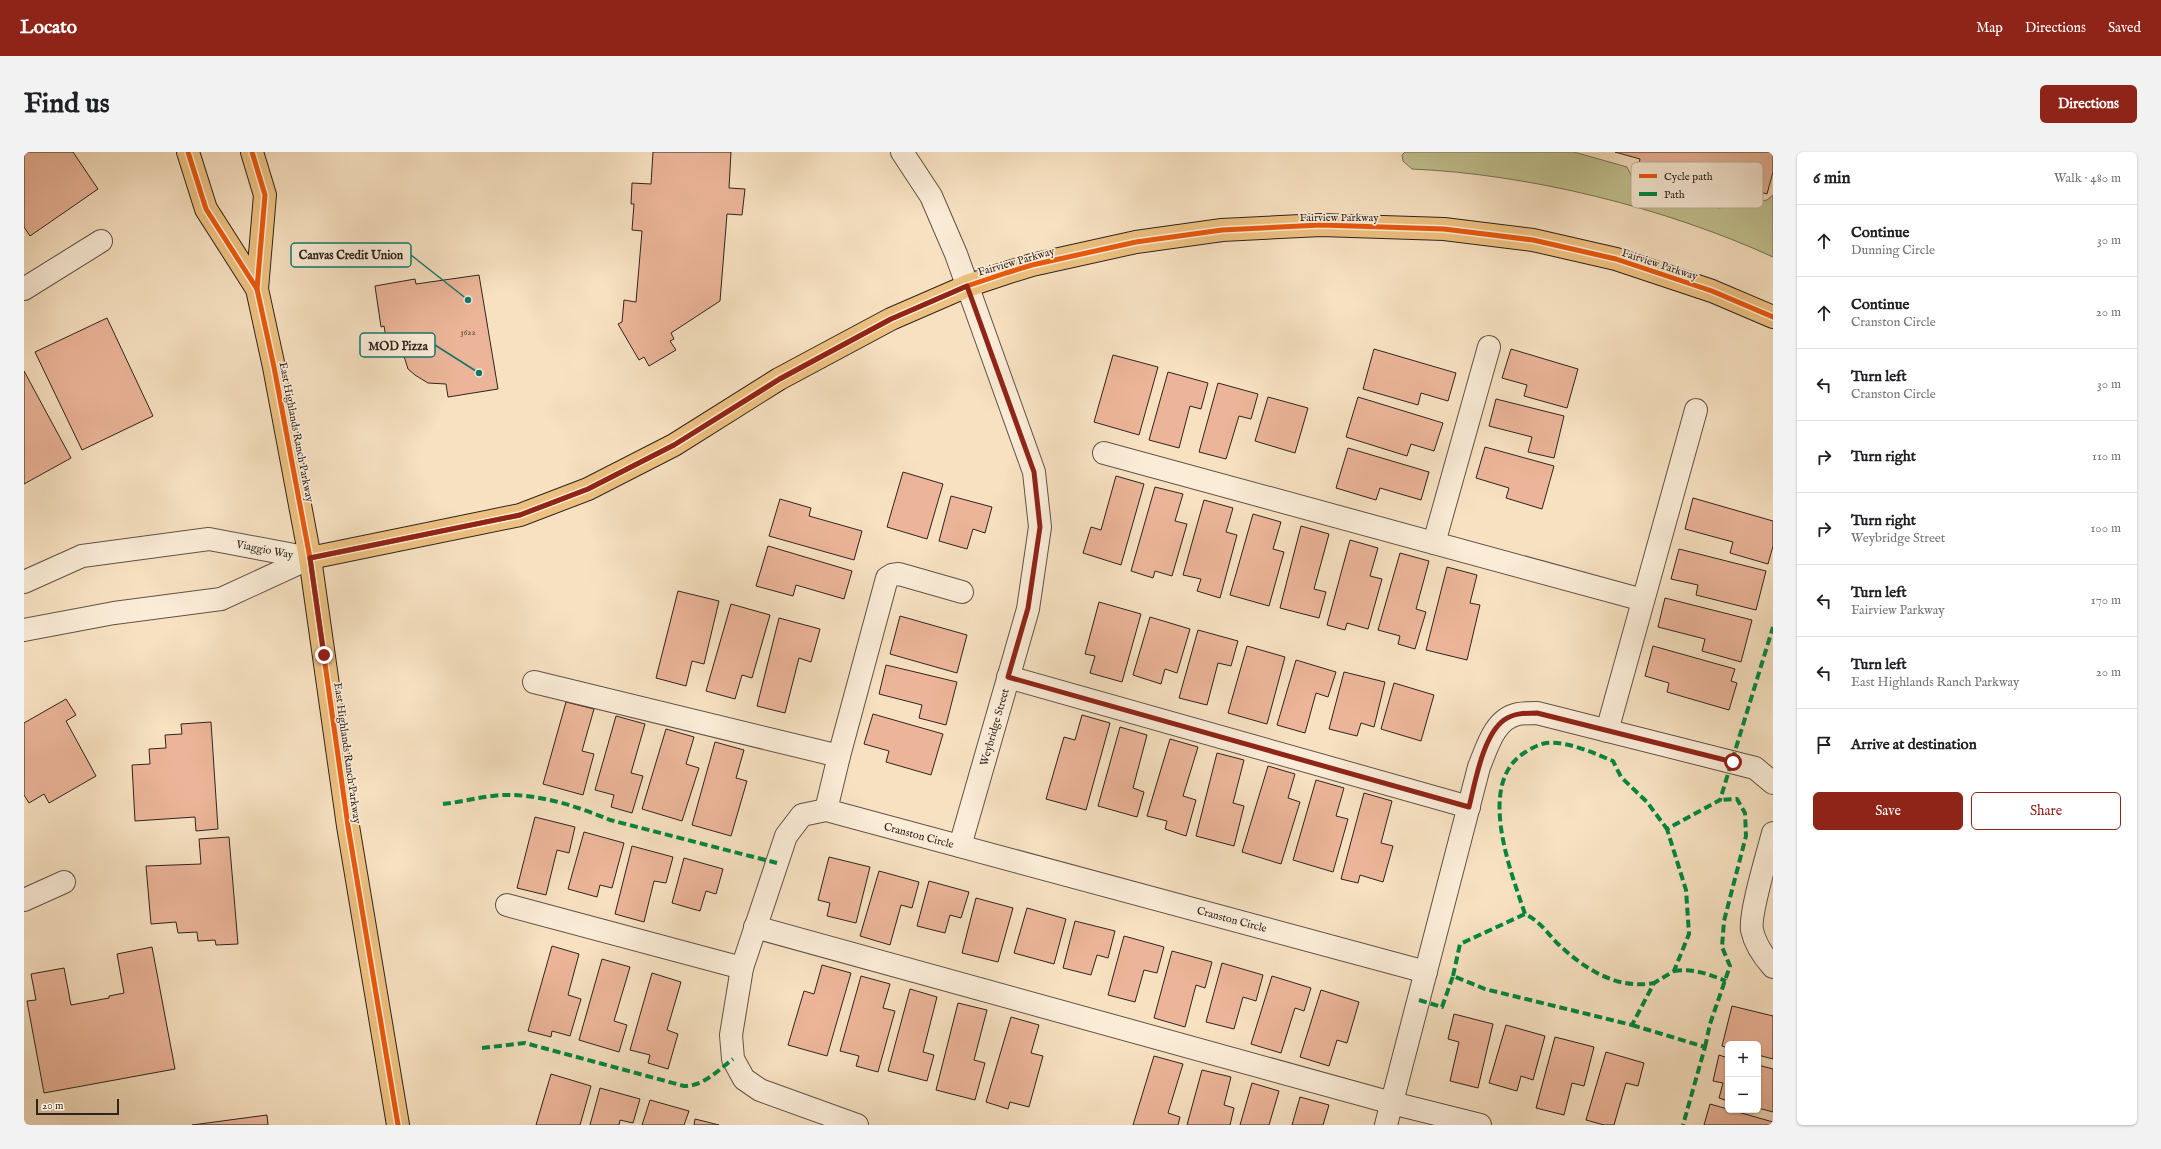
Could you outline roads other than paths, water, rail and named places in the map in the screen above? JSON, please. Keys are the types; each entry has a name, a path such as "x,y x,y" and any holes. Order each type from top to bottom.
{"main road":[{"name":"East Highlands Ranch Parkway","path":"188,152 206,210 257,290"},
{"name":"East Highlands Ranch Parkway","path":"252,152 265,195 257,290 274,367 310,558 348,826 398,1125"},
{"name":"Fairview Parkway","path":"310,558 520,515 588,489 674,445 780,379 891,319 967,286 1047,261 1136,242 1222,230 1321,225 1436,229 1533,240 1616,259 1712,291 1773,317"}],"street":[{"name":"Weybridge Street","path":"902,152 931,196 956,254 1034,472 1039,534 1028,608 960,846"},
{"path":"24,289 101,240"},
{"path":"1434,543 1489,348"},
{"path":"1607,731 1696,410"},
{"path":"1104,452 1643,600"},
{"name":"Viaggio Way","path":"24,582 82,556 209,539 310,558"},
{"name":"Viaggio Way","path":"24,630 114,613 221,599 310,558"},
{"path":"826,810 887,578 898,574 962,592"},
{"path":"1008,677 1469,807"},
{"path":"534,682 839,756"},
{"path":"1386,1125 1479,767 1490,738 1504,720 1517,714 1537,713 1754,768 1773,783"},
{"name":"Cranston Circle","path":"857,1125 760,1090 744,1079 732,1059 730,1035 742,968 786,836 802,815 826,810 1426,972"},
{"path":"1773,833 1755,905 1752,929 1759,949 1773,967"},
{"path":"24,900 64,882"},
{"path":"507,906 742,968"},
{"path":"756,927 1392,1103 1480,1125"}],"place":[{"name":"Canvas Credit Union","path":"468,300"},
{"name":"MOD Pizza","path":"479,373"}]}
